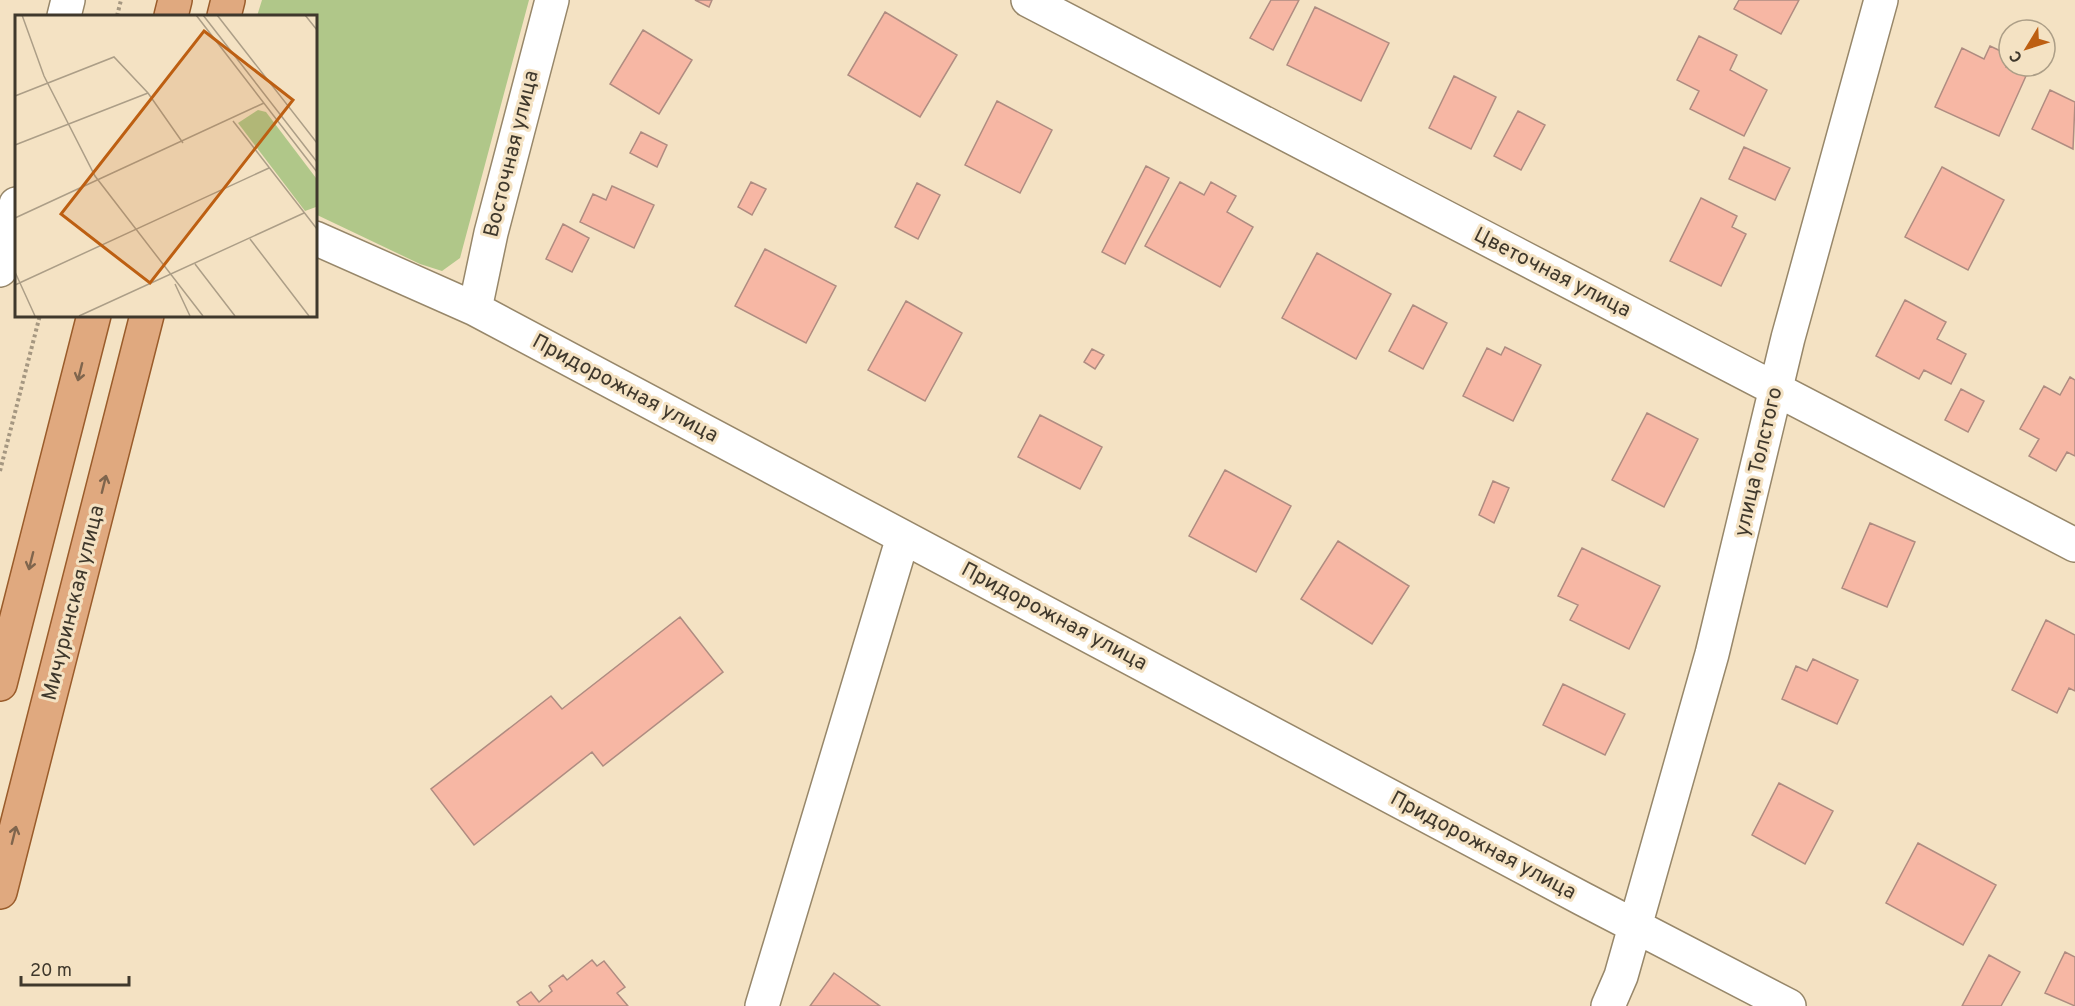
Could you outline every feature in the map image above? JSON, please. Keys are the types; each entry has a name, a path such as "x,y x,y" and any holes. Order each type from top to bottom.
{"main road":[{"path":"171,15 175,0"},
{"path":"224,15 228,0"},
{"path":"0,684 94,316"},
{"name":"Мичуринская улица","path":"0,892 147,316"}],"street":[{"path":"64,15 68,0"},
{"name":"Восточная улица","path":"476,309 491,233 552,0"},
{"name":"Цветочная улица","path":"1028,0 2075,545"},
{"name":"улица Толстого","path":"1608,1006 1621,976 1712,654 1788,338 1881,0"},
{"path":"0,270 15,208"},
{"name":"Придорожная улица","path":"316,238 476,309 1562,888 1789,1006"},
{"path":"762,1006 903,537"}],"path":[{"path":"117,15 121,0"},
{"path":"0,471 40,316"}],"green space":[{"path":"262,0 529,0 460,258 442,271 420,264 316,214 316,15 257,15"}],"building":[{"path":"695,0 712,0 709,7"},
{"path":"1271,0 1299,0 1273,50 1250,38"},
{"path":"1739,0 1799,0 1781,34 1734,9"},
{"path":"1315,7 1389,43 1361,101 1287,65"},
{"path":"885,12 957,55 920,117 848,75"},
{"path":"643,30 692,60 659,114 610,84"},
{"path":"1699,36 1737,55 1730,70 1767,90 1744,136 1690,109 1699,91 1677,80"},
{"path":"1990,46 1997,49 1997,78 2025,78 1999,136 1935,107 1962,48 1984,59"},
{"path":"1454,76 1496,97 1471,149 1429,128"},
{"path":"2050,90 2075,102 2073,149 2032,129"},
{"path":"997,101 1052,130 1020,193 965,165"},
{"path":"1518,111 1545,125 1521,170 1494,156"},
{"path":"641,132 667,145 657,167 630,153"},
{"path":"1744,147 1790,168 1775,200 1729,179"},
{"path":"1146,166 1169,178 1125,264 1102,252"},
{"path":"1942,167 2004,200 1968,270 1905,237"},
{"path":"751,182 766,189 752,215 738,207"},
{"path":"1180,182 1204,195 1211,182 1236,196 1227,212 1253,227 1220,287 1145,246"},
{"path":"917,183 940,195 918,239 895,227"},
{"path":"612,186 654,205 634,248 580,222 593,194 606,200"},
{"path":"1701,198 1737,216 1732,227 1746,234 1721,286 1670,261"},
{"path":"563,224 589,238 572,272 546,259"},
{"path":"765,249 836,286 806,343 735,306"},
{"path":"1317,253 1391,294 1356,359 1282,318"},
{"path":"1905,300 1946,322 1937,339 1966,354 1951,384 1924,370 1919,379 1876,356"},
{"path":"906,301 962,333 925,401 868,370"},
{"path":"1413,305 1447,323 1423,369 1389,351"},
{"path":"1505,347 1541,365 1513,421 1463,396 1487,348 1501,355"},
{"path":"1092,349 1104,355 1095,369 1084,362"},
{"path":"2070,377 2075,380 2075,456 2067,452 2056,471 2029,456 2039,439 2020,429 2044,386 2060,395"},
{"path":"1961,389 1984,401 1968,432 1945,420"},
{"path":"1647,413 1698,439 1664,507 1612,480"},
{"path":"1040,415 1102,447 1080,489 1018,457"},
{"path":"1225,470 1291,506 1256,572 1189,536"},
{"path":"1493,481 1509,488 1494,523 1479,515"},
{"path":"1870,523 1915,542 1887,607 1842,588"},
{"path":"1338,541 1409,586 1372,644 1301,599"},
{"path":"1582,548 1660,586 1629,649 1570,620 1578,605 1558,596"},
{"path":"680,617 723,672 603,766 592,752 474,845 431,789 551,696 562,709"},
{"path":"2046,620 2075,635 2075,691 2069,688 2057,713 2012,690"},
{"path":"1813,659 1858,680 1837,724 1782,699 1796,666 1807,671"},
{"path":"1563,684 1625,714 1605,755 1543,725"},
{"path":"1779,783 1833,811 1805,864 1752,835"},
{"path":"1918,843 1996,885 1963,945 1886,903"},
{"path":"2065,952 2075,957 2075,1006 2045,993"},
{"path":"1989,955 2020,972 2001,1006 1962,1006"},
{"path":"592,960 597,966 604,961 625,987 617,993 628,1006 520,1006 517,1002 531,992 539,1002 552,991 549,986 563,975 567,980"},
{"path":"834,973 880,1006 810,1006"}]}
